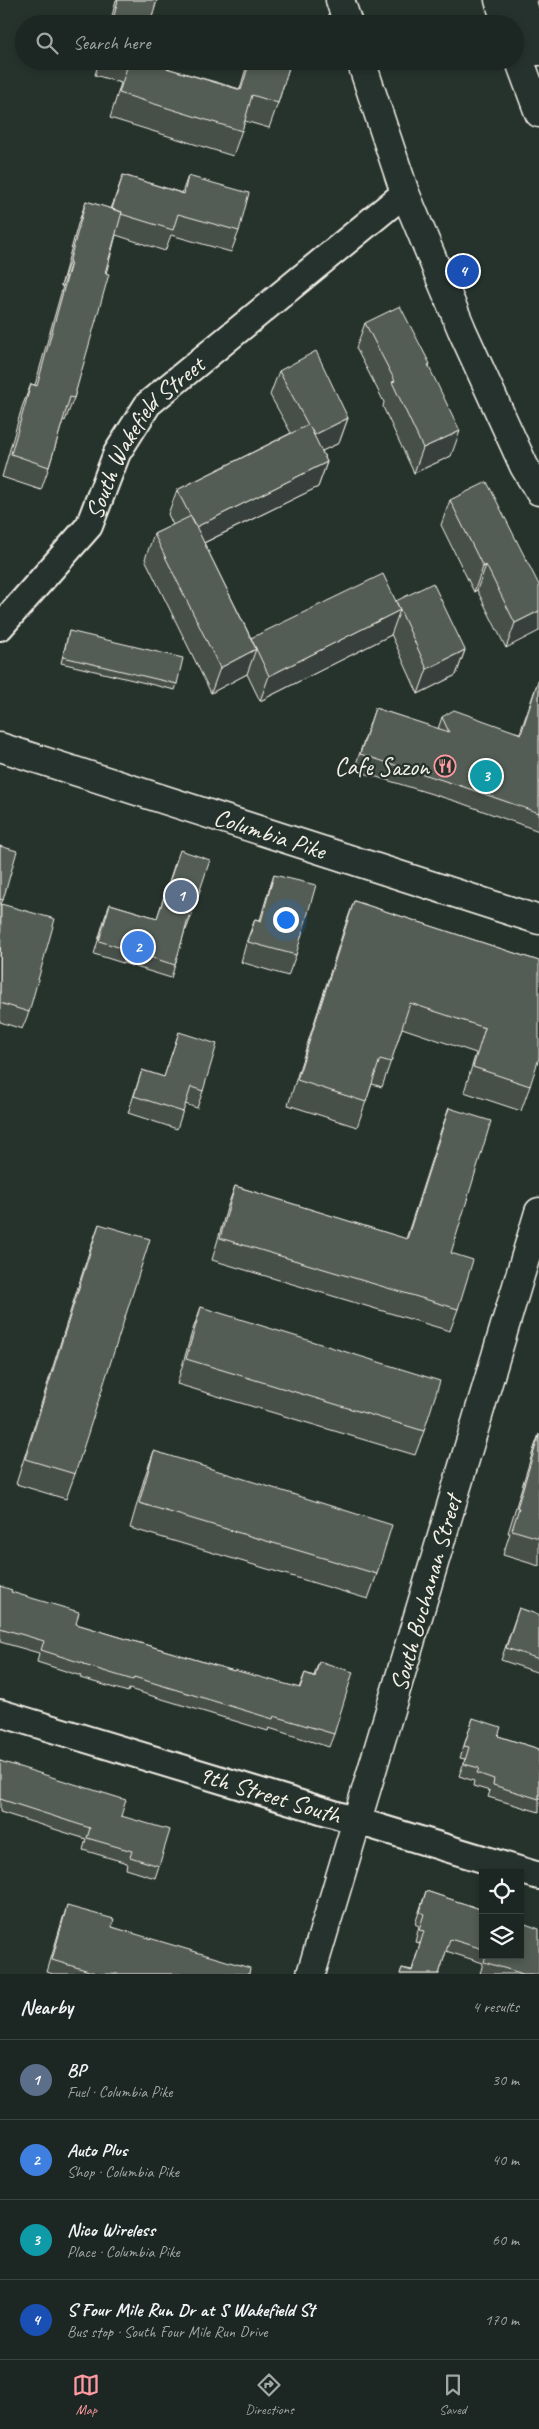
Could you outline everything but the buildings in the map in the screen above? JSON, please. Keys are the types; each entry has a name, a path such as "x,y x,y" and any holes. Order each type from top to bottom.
{"street":[{"path":"340,0 345,15"},
{"path":"499,0 504,15"},
{"path":"521,0 539,51"},
{"path":"364,70 405,193 462,330 524,466 539,491"},
{"path":"523,70 539,114"},
{"name":"South Wakefield Street","path":"0,627 89,526 117,453 148,404 405,193"},
{"name":"Columbia Pike","path":"0,746 539,920"},
{"name":"South Buchanan Street","path":"311,1974 539,1212"},
{"name":"9th Street South","path":"0,1713 539,1876"}],"place":[{"name":"S Four Mile Run Dr at S Wakefield St","path":"463,271"},
{"name":"Cafe Sazon","path":"445,766"},
{"name":"Nico Wireless","path":"486,776"},
{"name":"BP","path":"181,896"},
{"name":"Auto Plus","path":"138,947"}]}
